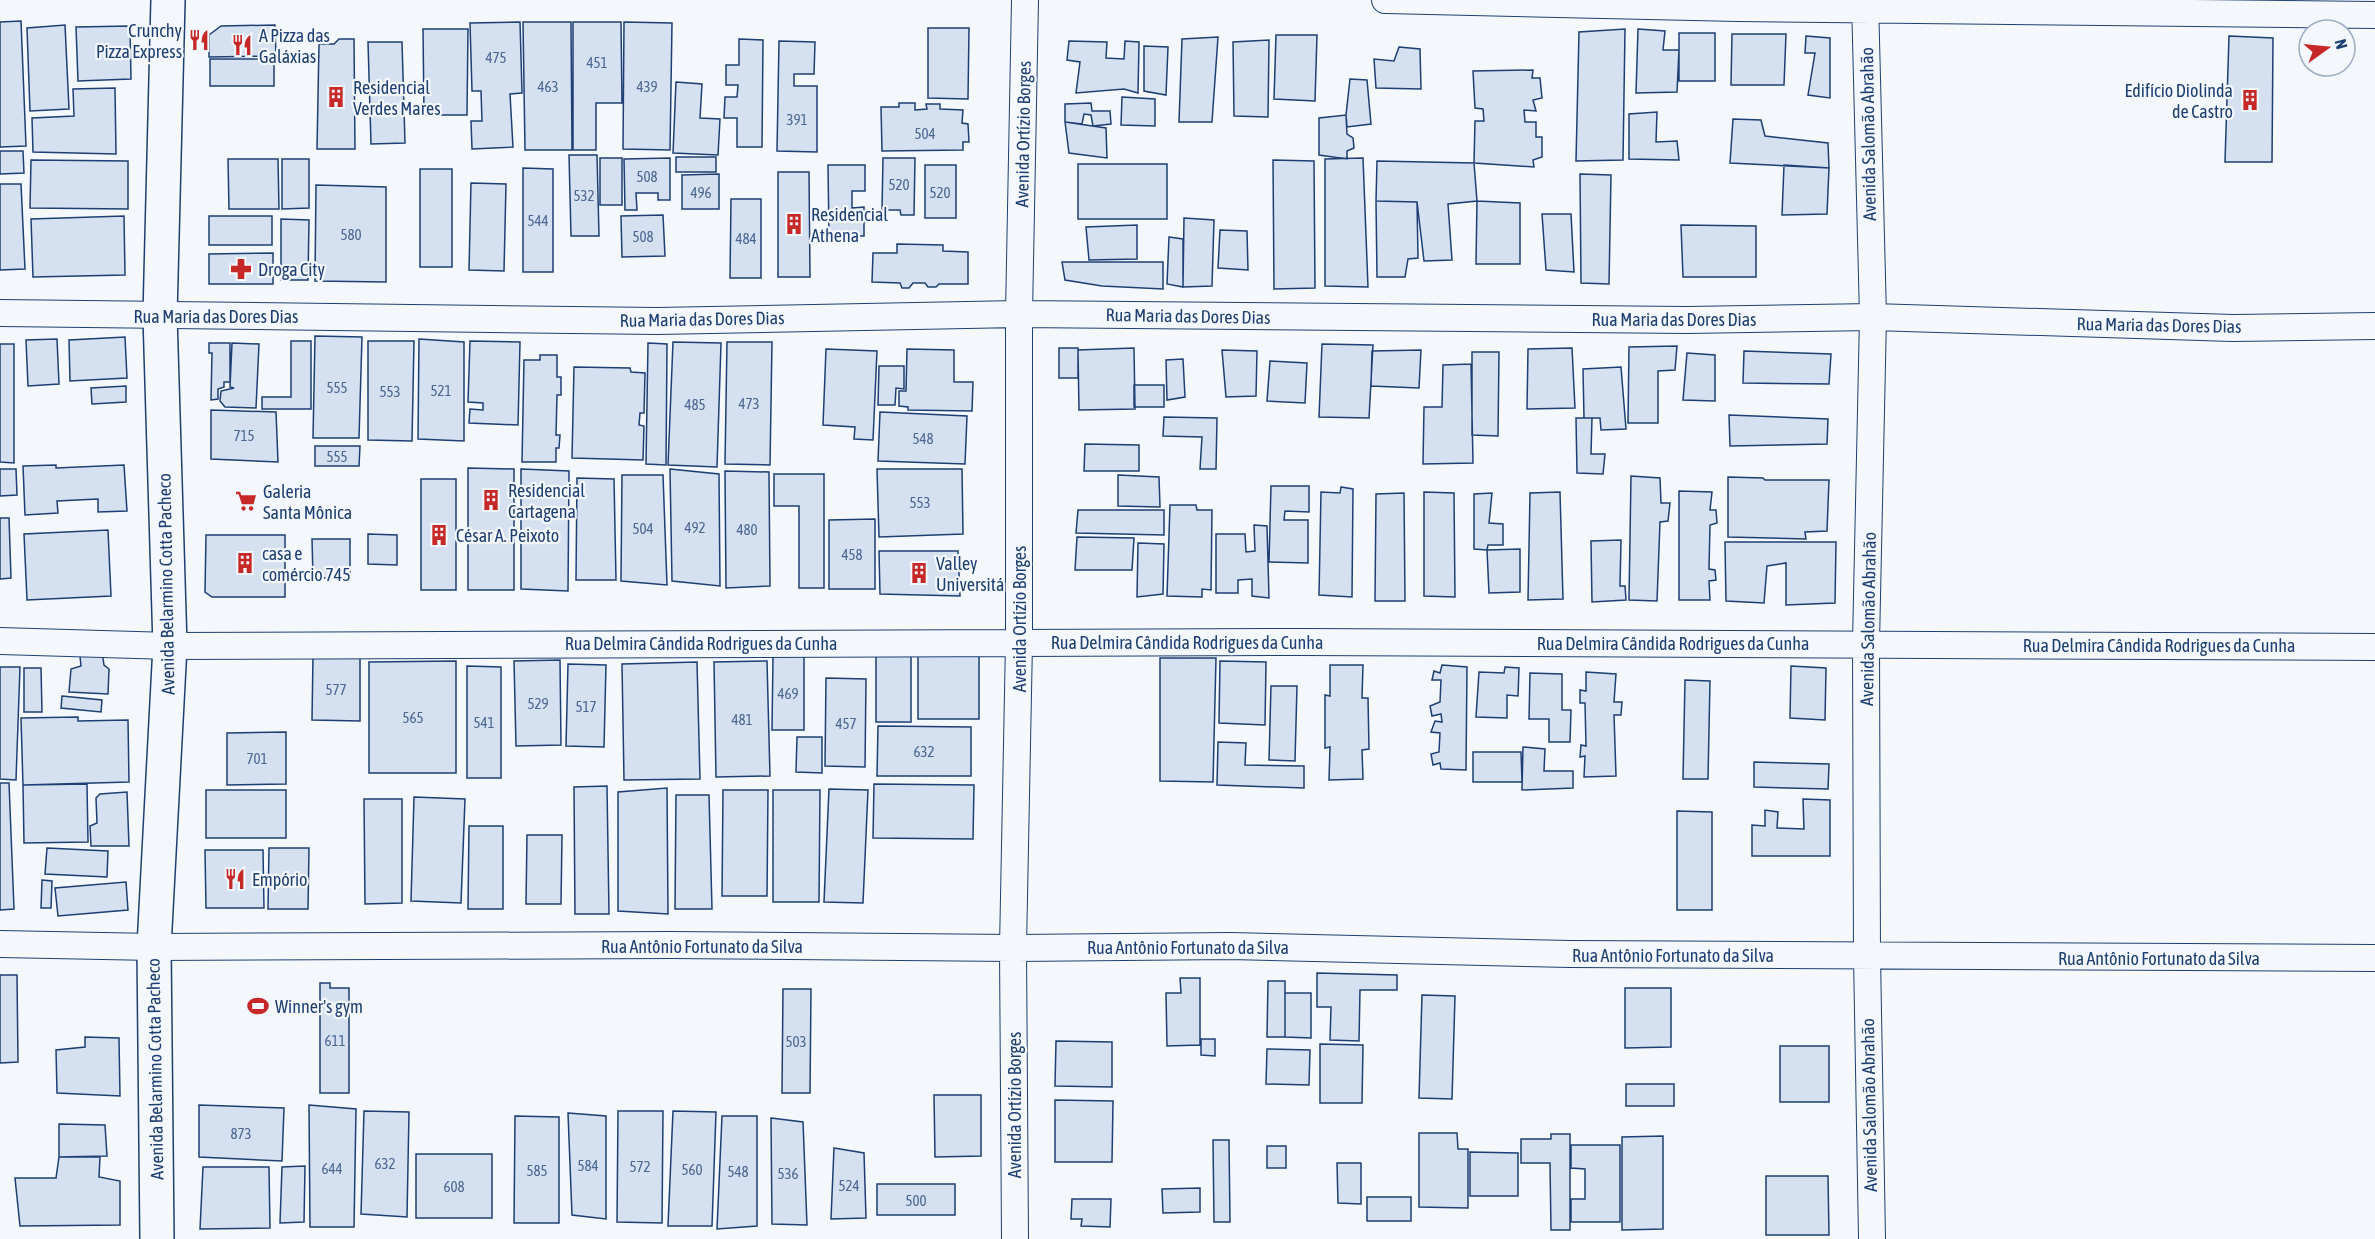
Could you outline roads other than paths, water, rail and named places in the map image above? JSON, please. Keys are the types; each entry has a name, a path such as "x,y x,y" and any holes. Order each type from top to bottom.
{"street":[{"name":"Avenida Belarmino Cotta Pacheco","path":"157,1239 154,947 170,646 160,316 168,0"},
{"name":"Avenida Ortízio Borges","path":"1015,1239 1013,948 1019,642 1019,314 1025,0"},
{"path":"1384,0 1865,4 2375,15"},
{"name":"Avenida Salomão Abrahão","path":"1865,4 1873,317 1866,643 1867,956 1872,1239"},
{"name":"Rua Maria das Dores Dias","path":"0,314 657,321 1019,314 1687,320 1873,317 2233,328 2375,326"},
{"name":"Rua Delmira Cândida Rodrigues da Cunha","path":"0,641 170,646 1019,642 1866,643 2375,647"},
{"name":"Rua Antônio Fortunato da Silva","path":"0,944 154,947 1230,946 1570,954 2375,958"}],"place":[{"name":"Crunchy Pizza Express","path":"199,40"},
{"name":"A Pizza das Galáxias","path":"242,45"},
{"name":"Residencial Verdes Mares","path":"336,97"},
{"name":"Edifício Diolinda de Castro","path":"2250,100"},
{"name":"Residencial Athena","path":"794,224"},
{"name":"Droga City","path":"241,269"},
{"name":"Residencial Cartagena","path":"491,500"},
{"name":"Galeria Santa Mônica","path":"246,501"},
{"name":"César A. Peixoto","path":"439,535"},
{"name":"casa e comércio 745","path":"245,563"},
{"name":"Valley Universitá","path":"919,573"},
{"name":"Empório","path":"235,879"},
{"name":"Winner's gym","path":"258,1006"}]}
